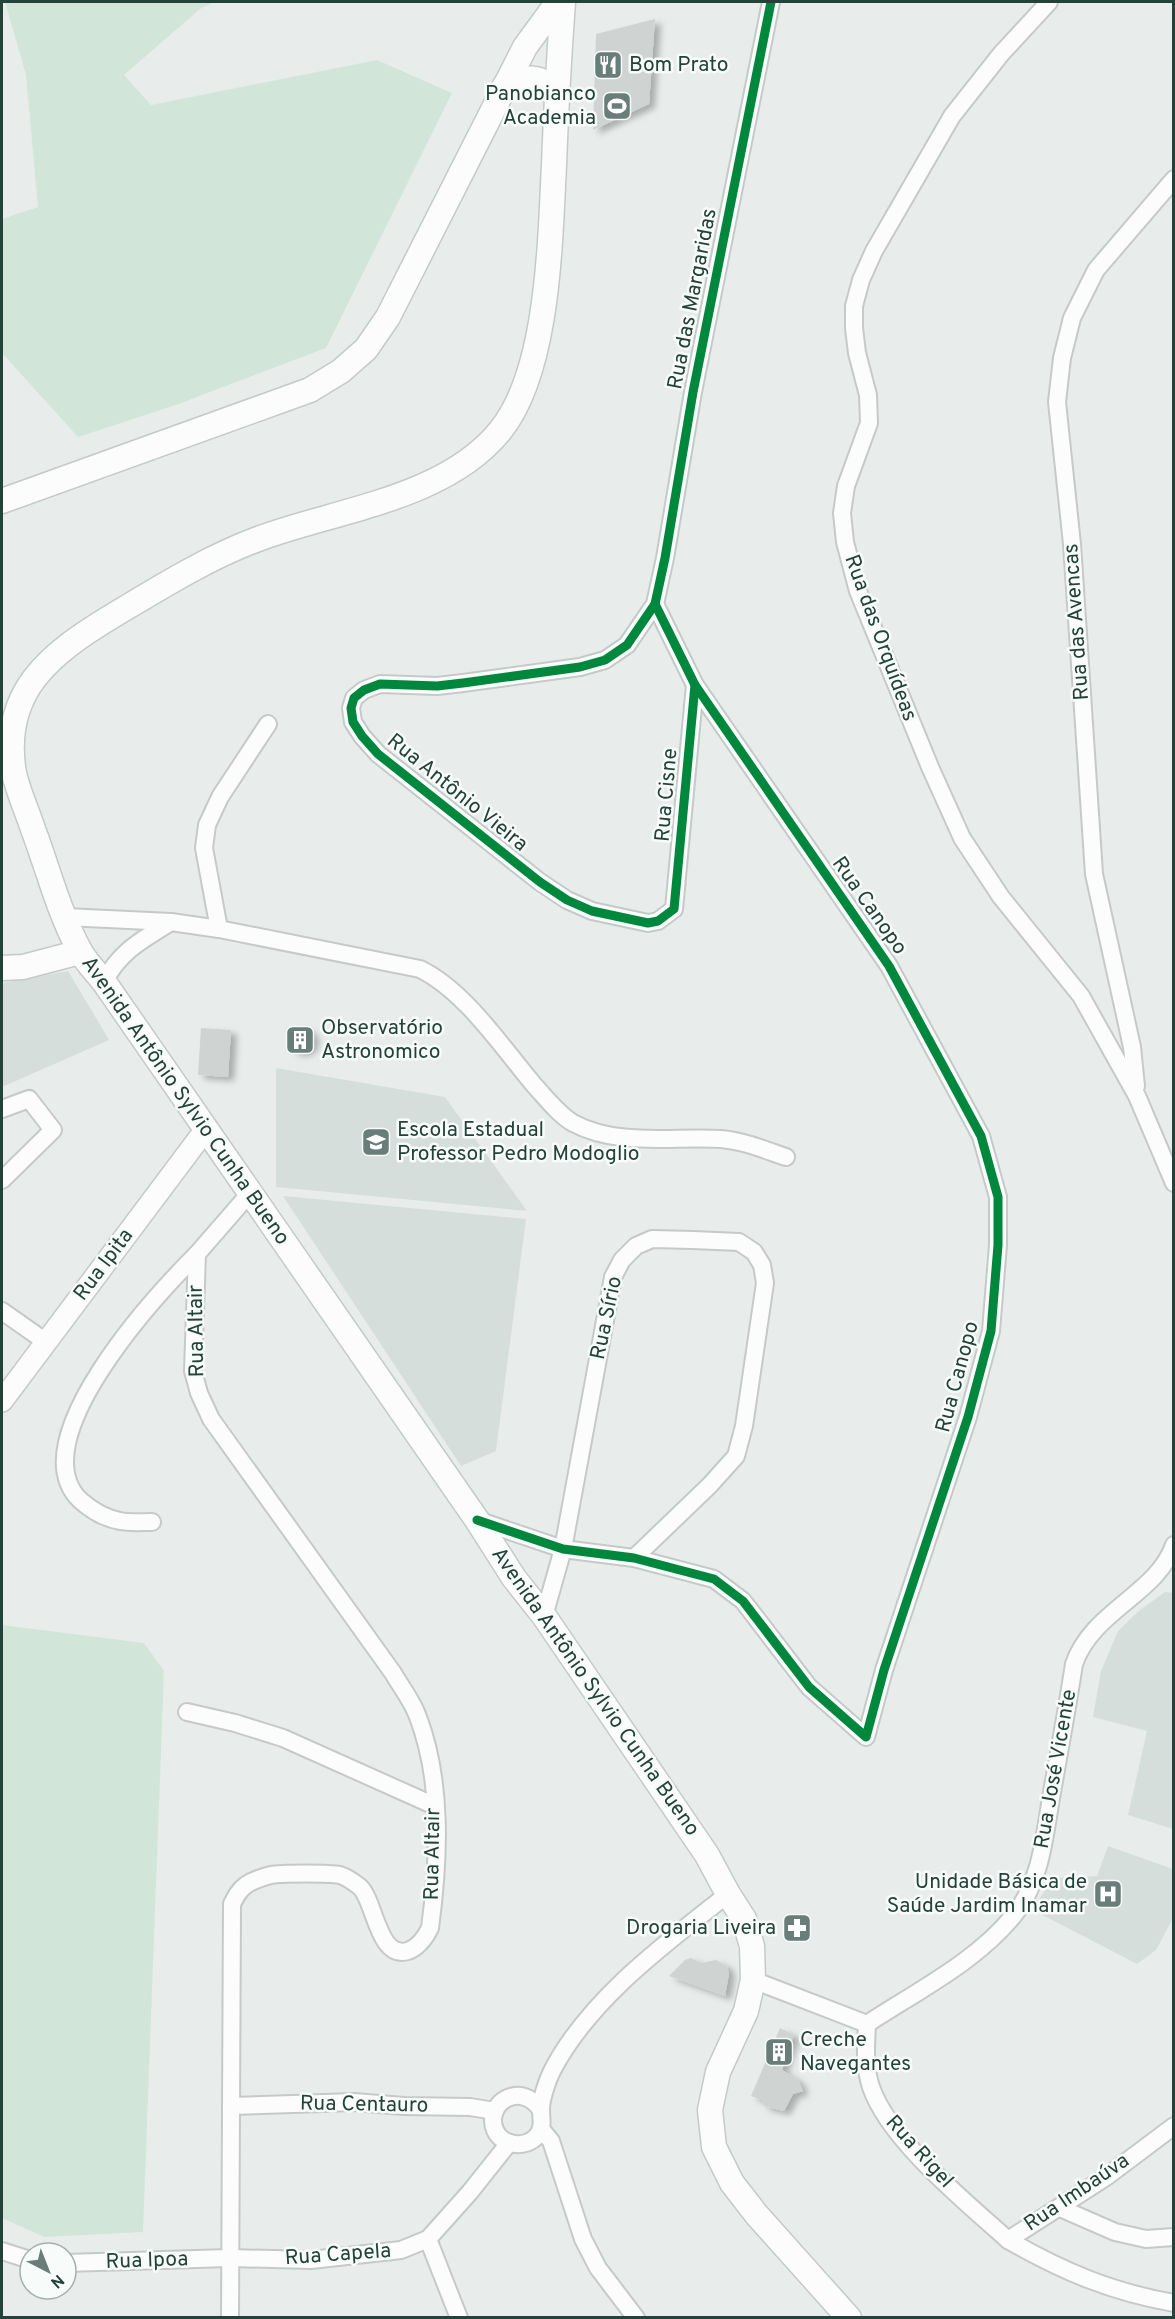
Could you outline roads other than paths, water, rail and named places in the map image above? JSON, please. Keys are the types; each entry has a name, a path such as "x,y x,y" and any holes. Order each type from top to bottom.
{"main road":[{"path":"2,501 310,390 341,371 366,349 388,317 525,47 560,2"},
{"name":"Avenida Antônio Sylvio Cunha Bueno","path":"560,2 548,272 534,358 518,400 502,430 479,453 442,476 396,498 260,538 205,561 86,632 50,659 28,684 14,713 11,744 15,774 80,952 104,982 206,1129 477,1520 514,1578 544,1616 707,1855 744,1919 752,1946 753,1980 746,2011 718,2073 710,2110 714,2147 732,2183 756,2214 849,2318"},
{"path":"504,87 524,78 535,78 557,90"},
{"path":"2,968 23,967 80,952"}],"street":[{"name":"Rua das Margaridas","path":"655,604 693,392 771,2"},
{"name":"Rua das Orquídeas","path":"1049,2 1001,54 952,116 874,251 861,280 854,306 854,328 857,353 868,395 868,423 846,486 842,513 845,542 858,591 930,767 962,838 1001,897 1081,996 1137,1096"},
{"name":"Rua das Avencas","path":"1137,1096 1132,1047 1094,874 1072,544 1057,402 1062,358 1072,318 1096,270 1173,179"},
{"name":"Rua Canopo","path":"477,1520 562,1549 634,1558 683,1569 714,1579 742,1601 809,1687 866,1737 884,1670 968,1417 991,1331 998,1245 998,1197 981,1136 889,966 695,685 655,604"},
{"name":"Rua Antônio Vieira","path":"655,604 627,645 605,660 580,667 436,686 381,684 364,690 354,698 351,708 353,722 378,754 540,882 567,900 592,911 648,923 658,921 674,909"},
{"name":"Rua Cisne","path":"674,909 695,685"},
{"path":"219,929 204,848 207,825 220,797 268,724"},
{"path":"65,916 171,922 219,929 420,969 439,978 458,994 550,1103 571,1121 597,1134 624,1138 723,1139 752,1145 786,1157"},
{"path":"104,982 112,966 128,950 171,922"},
{"path":"1137,1096 1173,1183"},
{"path":"2,1109 29,1099 53,1130 2,1180"},
{"name":"Rua Ipita","path":"2,1401 206,1129"},
{"name":"Rua Altair","path":"230,2318 232,1904 238,1892 247,1884 272,1875 341,1875 358,1885 367,1894 379,1931 393,1949 403,1952 414,1949 424,1940 430,1928 436,1850 435,1806 429,1752 418,1715 393,1673 211,1419 199,1393 194,1371 193,1341 197,1254 250,1193"},
{"name":"Rua Sírio","path":"544,1616 562,1549 613,1277 622,1260 636,1246 652,1239 739,1242 754,1252 762,1265 765,1283 744,1426 736,1456 710,1485 634,1558"},
{"path":"152,1522 120,1521 103,1516 87,1507 74,1494 67,1478 65,1456 70,1426 85,1395 137,1320 165,1286 197,1254"},
{"path":"2,1311 46,1342"},
{"name":"Rua José Vicente","path":"867,2024 956,1967 991,1940 1015,1914 1032,1885 1043,1850 1074,1664 1080,1648 1114,1610 1162,1567 1173,1545"},
{"path":"187,1712 235,1723 283,1738 435,1806"},
{"path":"541,2110 552,2072 587,2020 660,1946 728,1894"},
{"path":"753,1980 867,2024"},
{"name":"Rua Rigel","path":"867,2024 866,2063 871,2087 882,2112 906,2143 960,2197 1008,2240"},
{"path":"518,2095 552,2072"},
{"path":"527,2096 536,2102 541,2110 542,2129 528,2142 519,2145 509,2143 495,2130 493,2120 495,2111 508,2097 527,2096"},
{"name":"Rua Centauro","path":"232,2106 354,2102 404,2106 470,2107 495,2111"},
{"name":"Rua Imbaúva","path":"1173,2126 1106,2177 1008,2240 1054,2266 1107,2287 1173,2303"},
{"path":"542,2129 551,2142 583,2239 598,2268 636,2318"},
{"name":"Rua Capela","path":"229,2258 311,2260 401,2250 428,2239 471,2192 509,2143"},
{"path":"1060,2208 1115,2232 1146,2239 1173,2237"},
{"path":"428,2239 459,2318"},
{"path":"2,2251 18,2256"},
{"name":"Rua Ipoa","path":"78,2263 229,2258"}],"place":[{"name":"Bom Prato","path":"608,65"},
{"name":"Panobianco Academia","path":"617,106"},
{"name":"Observatório Astronomico","path":"300,1040"},
{"name":"Escola Estadual Professor Pedro Modoglio","path":"376,1142"},
{"name":"Unidade Básica de Saúde Jardim Inamar","path":"1108,1894"},
{"name":"Drogaria Liveira","path":"797,1928"},
{"name":"Creche Navegantes","path":"779,2052"}]}
